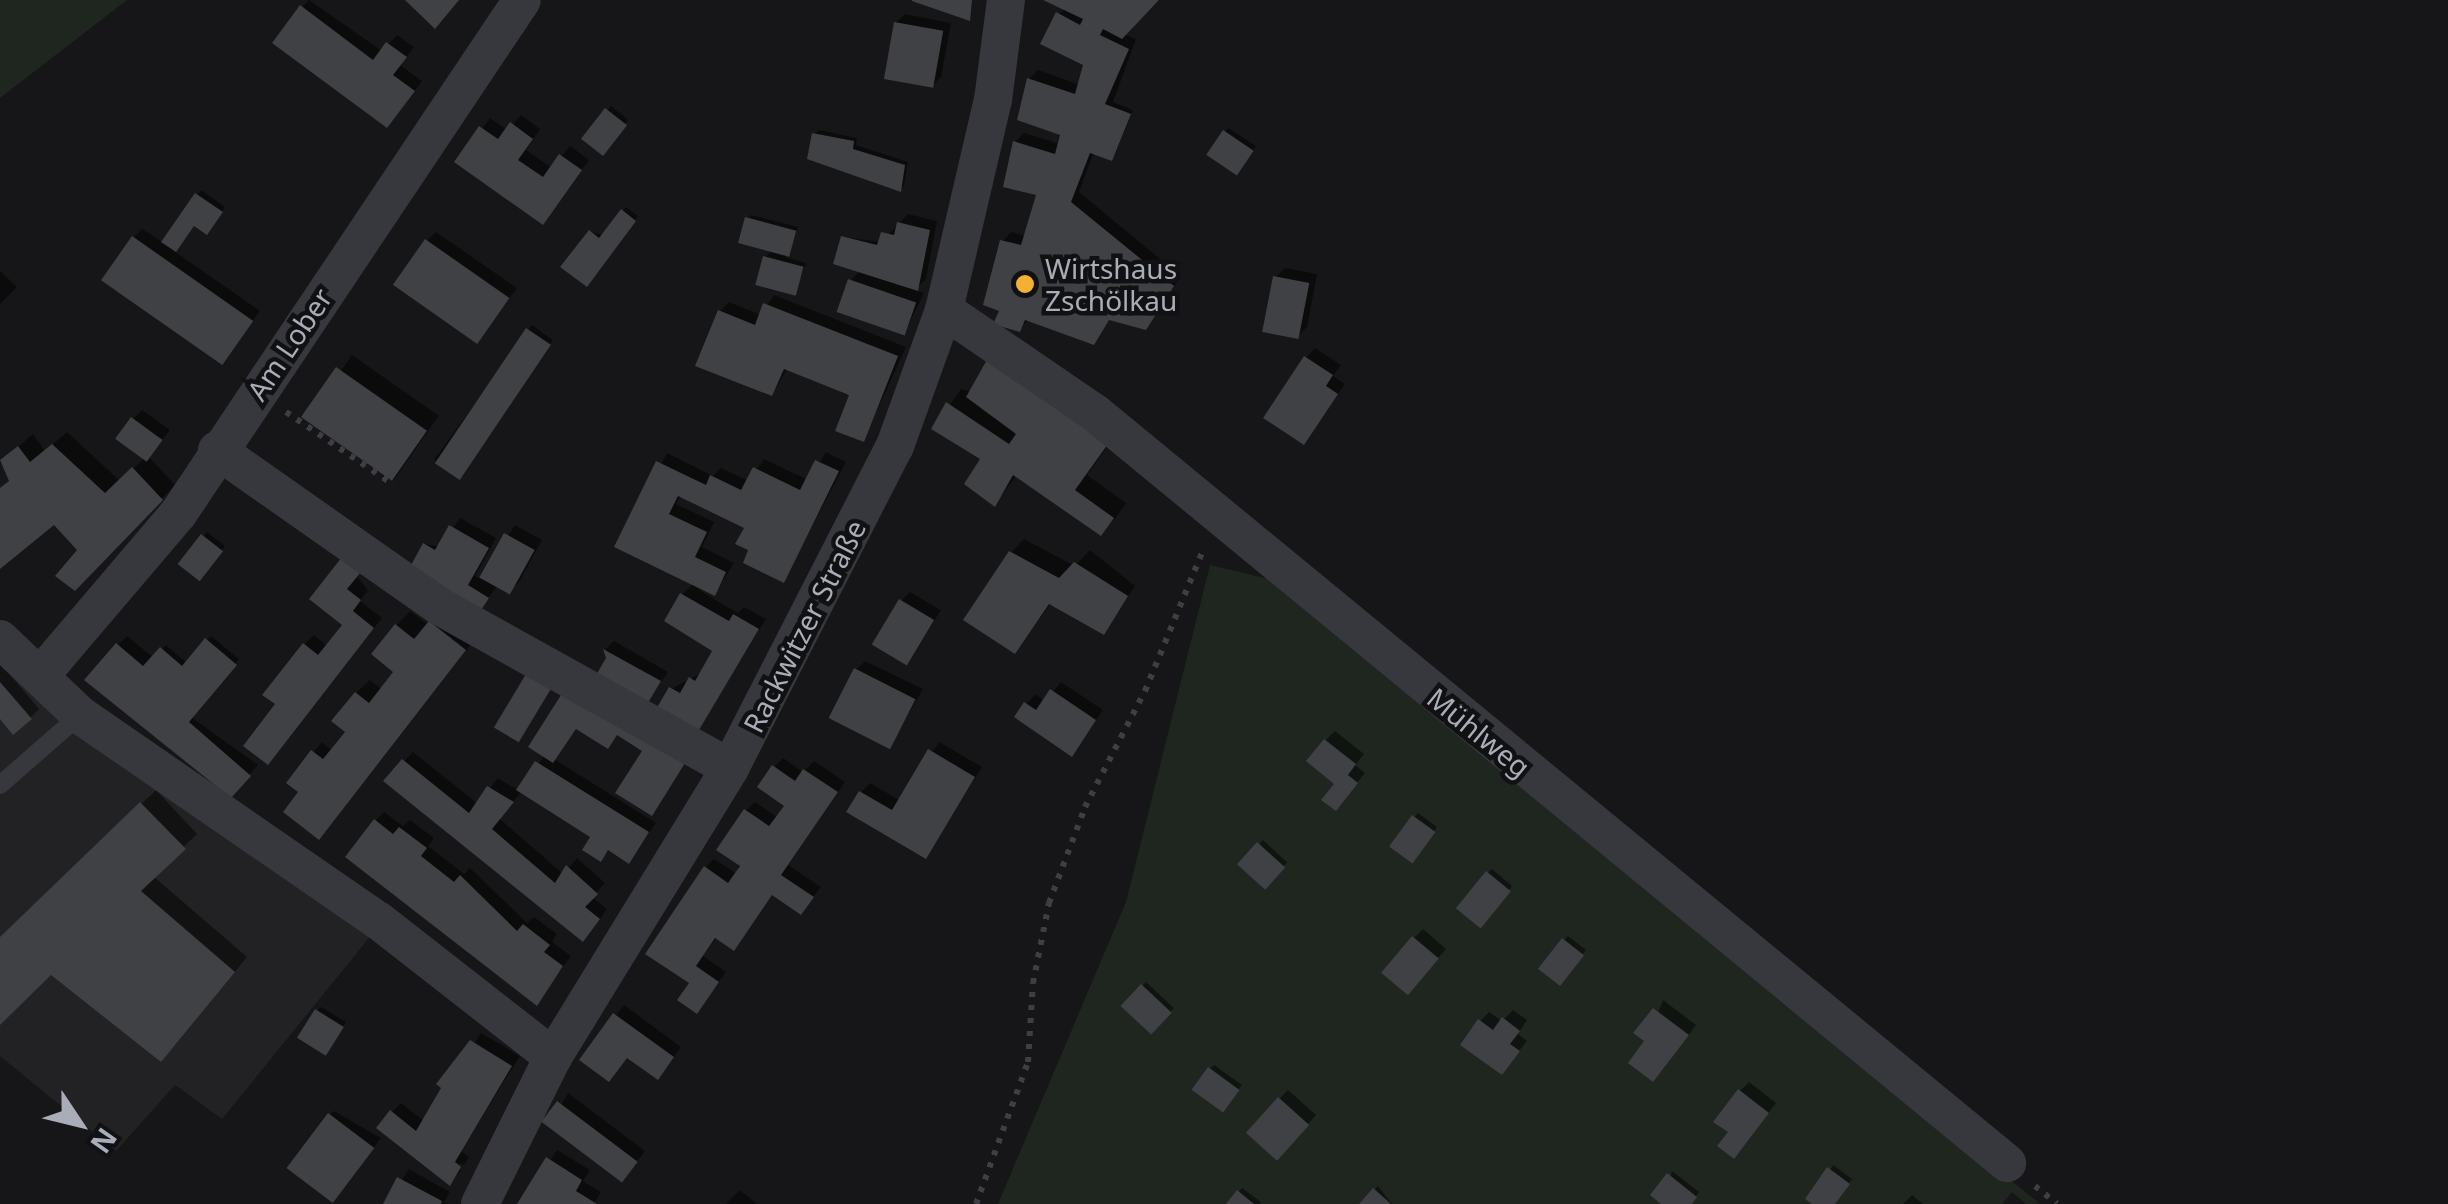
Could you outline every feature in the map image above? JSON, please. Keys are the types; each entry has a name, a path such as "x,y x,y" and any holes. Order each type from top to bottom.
{"street":[{"name":"Am Lober","path":"40,676 168,527 522,0"},
{"name":"Rackwitzer Straße","path":"480,1204 553,1057 730,768 895,446 944,310 993,100 1006,0"},
{"name":"Mühlweg","path":"944,310 1095,413 1219,521 2006,1163"},
{"path":"217,450 439,606 730,768"},
{"path":"0,639 80,714 379,921 553,1057"}],"lane":[{"path":"0,785 80,714"}],"path":[{"path":"256,391 394,485"},
{"path":"976,1204 1028,1062 1033,984 1049,903 1085,807 1146,691 1219,521"}],"shaded area":[{"path":"0,0 127,0 0,98"},
{"path":"1210,565 1273,580 2040,1204 2026,1204 2012,1192 2002,1204 998,1204 1126,902"},
{"path":"0,633 382,922 222,1119 175,1085 116,1151 0,1056"}],"building":[{"path":"405,0 459,0 435,29"},
{"path":"972,0 970,21 912,1"},
{"path":"1043,0 1159,0 1122,39 1103,29 1100,35 1129,49 1105,104 1131,114 1112,161 1090,153 1071,202 1174,286 1146,330 1109,320 1094,345 1025,320 1020,332 993,324 999,311 983,305 1000,240 1021,245 1036,195 1003,187 1013,141 1055,154 1060,135 1017,120 1027,78 1075,94 1083,65 1040,44 1056,12 1080,25 1083,19"},
{"path":"300,5 373,60 386,42 407,57 393,75 415,91 387,128 272,43"},
{"path":"894,22 943,31 933,88 884,79"},
{"path":"605,108 627,125 603,156 581,139"},
{"path":"510,122 533,139 518,160 543,177 559,154 582,170 543,225 454,162 479,126 498,139"},
{"path":"1223,130 1254,151 1237,176 1206,155"},
{"path":"812,133 854,141 853,149 905,165 901,192 807,159"},
{"path":"195,193 223,212 207,235 194,226 176,252 161,242"},
{"path":"621,209 636,221 587,287 560,267 589,230 599,238"},
{"path":"745,217 796,231 789,257 738,243"},
{"path":"897,222 930,230 918,291 833,264 841,236 877,245 881,232 894,235"},
{"path":"132,236 253,321 222,365 101,280"},
{"path":"425,239 509,298 477,344 393,285"},
{"path":"763,256 804,267 796,296 755,285"},
{"path":"1273,276 1309,283 1298,339 1262,332"},
{"path":"848,279 916,302 905,336 837,312"},
{"path":"763,303 898,356 864,442 835,431 849,395 784,369 772,396 695,366 718,310 755,325"},
{"path":"526,328 551,345 460,480 435,463"},
{"path":"1304,356 1333,375 1326,386 1338,394 1304,445 1263,418"},
{"path":"988,358 1108,444 1075,490 1114,518 1101,536 1013,475 995,507 964,484 980,459 931,429 946,402 1009,444 1016,434 966,397"},
{"path":"336,367 427,431 392,481 301,417"},
{"path":"131,417 163,440 147,462 115,439"},
{"path":"52,444 105,493 132,467 163,500 75,591 55,576 77,550 54,525 0,569 0,488 9,481 0,460 18,446 30,462"},
{"path":"815,460 839,471 784,583 743,563 748,550 735,544 744,528 678,496 669,514 707,532 695,557 726,572 715,596 614,547 656,461 706,485 710,475 741,490 753,467 800,490"},
{"path":"449,525 489,548 468,585 489,598 481,610 409,569 423,543 435,550"},
{"path":"504,533 535,550 510,595 479,578"},
{"path":"201,534 223,551 200,581 178,564"},
{"path":"1009,551 1059,578 1074,562 1128,596 1104,635 1049,604 1015,654 963,620"},
{"path":"342,557 361,572 347,589 361,600 353,611 374,628 268,765 243,746 275,704 262,695 303,643 318,655 342,625 309,599"},
{"path":"680,593 729,621 733,614 759,629 696,735 655,711 669,687 680,693 689,677 695,681 712,651 664,621"},
{"path":"899,599 934,620 907,666 872,644"},
{"path":"429,621 466,650 319,840 283,812 298,792 286,783 311,750 323,759 345,732 331,721 355,692 369,703 393,672 371,654 395,624 414,639"},
{"path":"205,638 237,665 189,722 251,776 231,798 84,680 116,643 143,666 160,647 182,666"},
{"path":"603,649 661,681 646,706 595,677 606,658"},
{"path":"532,664 557,679 519,742 494,727"},
{"path":"854,668 915,699 890,749 829,718"},
{"path":"0,682 32,719 13,735 0,719"},
{"path":"568,684 687,760 652,816 615,793 642,751 617,735 608,749 576,729 553,763 528,747"},
{"path":"1050,689 1096,720 1072,757 1014,717 1024,702 1036,710"},
{"path":"1324,739 1356,764 1348,775 1358,783 1336,811 1321,800 1334,784 1306,761"},
{"path":"928,749 975,777 926,859 846,812 859,791 892,810"},
{"path":"402,759 469,813 487,786 514,802 492,829 555,883 566,865 598,894 585,907 600,919 583,942 383,781"},
{"path":"535,761 649,832 629,864 608,850 601,862 582,850 590,837 516,790"},
{"path":"772,765 795,781 803,769 838,792 781,875 814,897 801,915 772,895 734,951 715,938 696,966 719,982 697,1014 677,1000 689,983 645,954 704,866 728,883 740,866 716,850 744,809 769,826 784,806 757,787"},
{"path":"140,802 186,849 141,891 235,972 161,1062 51,975 0,1025 0,937"},
{"path":"1412,815 1435,832 1413,864 1389,847"},
{"path":"374,819 393,834 399,827 427,848 421,856 454,882 460,875 517,931 523,924 550,945 544,952 563,966 537,1006 345,857"},
{"path":"1257,842 1285,867 1265,890 1237,864"},
{"path":"1486,871 1511,891 1481,928 1456,908"},
{"path":"1412,936 1439,958 1408,995 1381,973"},
{"path":"1562,938 1584,955 1560,986 1538,969"},
{"path":"1141,984 1172,1013 1151,1035 1121,1006"},
{"path":"1653,1008 1689,1035 1653,1082 1628,1063 1644,1041 1633,1033"},
{"path":"315,1009 344,1027 326,1056 297,1038"},
{"path":"613,1013 674,1057 658,1080 627,1058 609,1082 579,1060"},
{"path":"1502,1017 1520,1031 1510,1044 1520,1051 1502,1075 1460,1045 1478,1019 1493,1030"},
{"path":"470,1040 512,1066 455,1162 461,1167 450,1186 376,1128 390,1110 416,1131 441,1088 436,1084"},
{"path":"1208,1067 1240,1090 1223,1113 1192,1090"},
{"path":"1738,1089 1769,1113 1734,1159 1717,1146 1728,1132 1713,1122"},
{"path":"1278,1097 1309,1125 1277,1161 1246,1133"},
{"path":"557,1101 638,1162 622,1183 541,1122"},
{"path":"328,1113 374,1148 333,1203 286,1168"},
{"path":"546,1157 582,1180 576,1191 597,1204 517,1204"},
{"path":"1827,1167 1850,1184 1835,1204 1812,1204 1805,1199"},
{"path":"1667,1173 1697,1197 1692,1204 1661,1204 1650,1195"},
{"path":"397,1177 442,1201 441,1204 383,1204"},
{"path":"1373,1188 1391,1204 1359,1204"},
{"path":"1237,1190 1254,1204 1226,1204"}],"place":[{"name":"Wirtshaus Zschölkau","path":"1025,284"}]}
